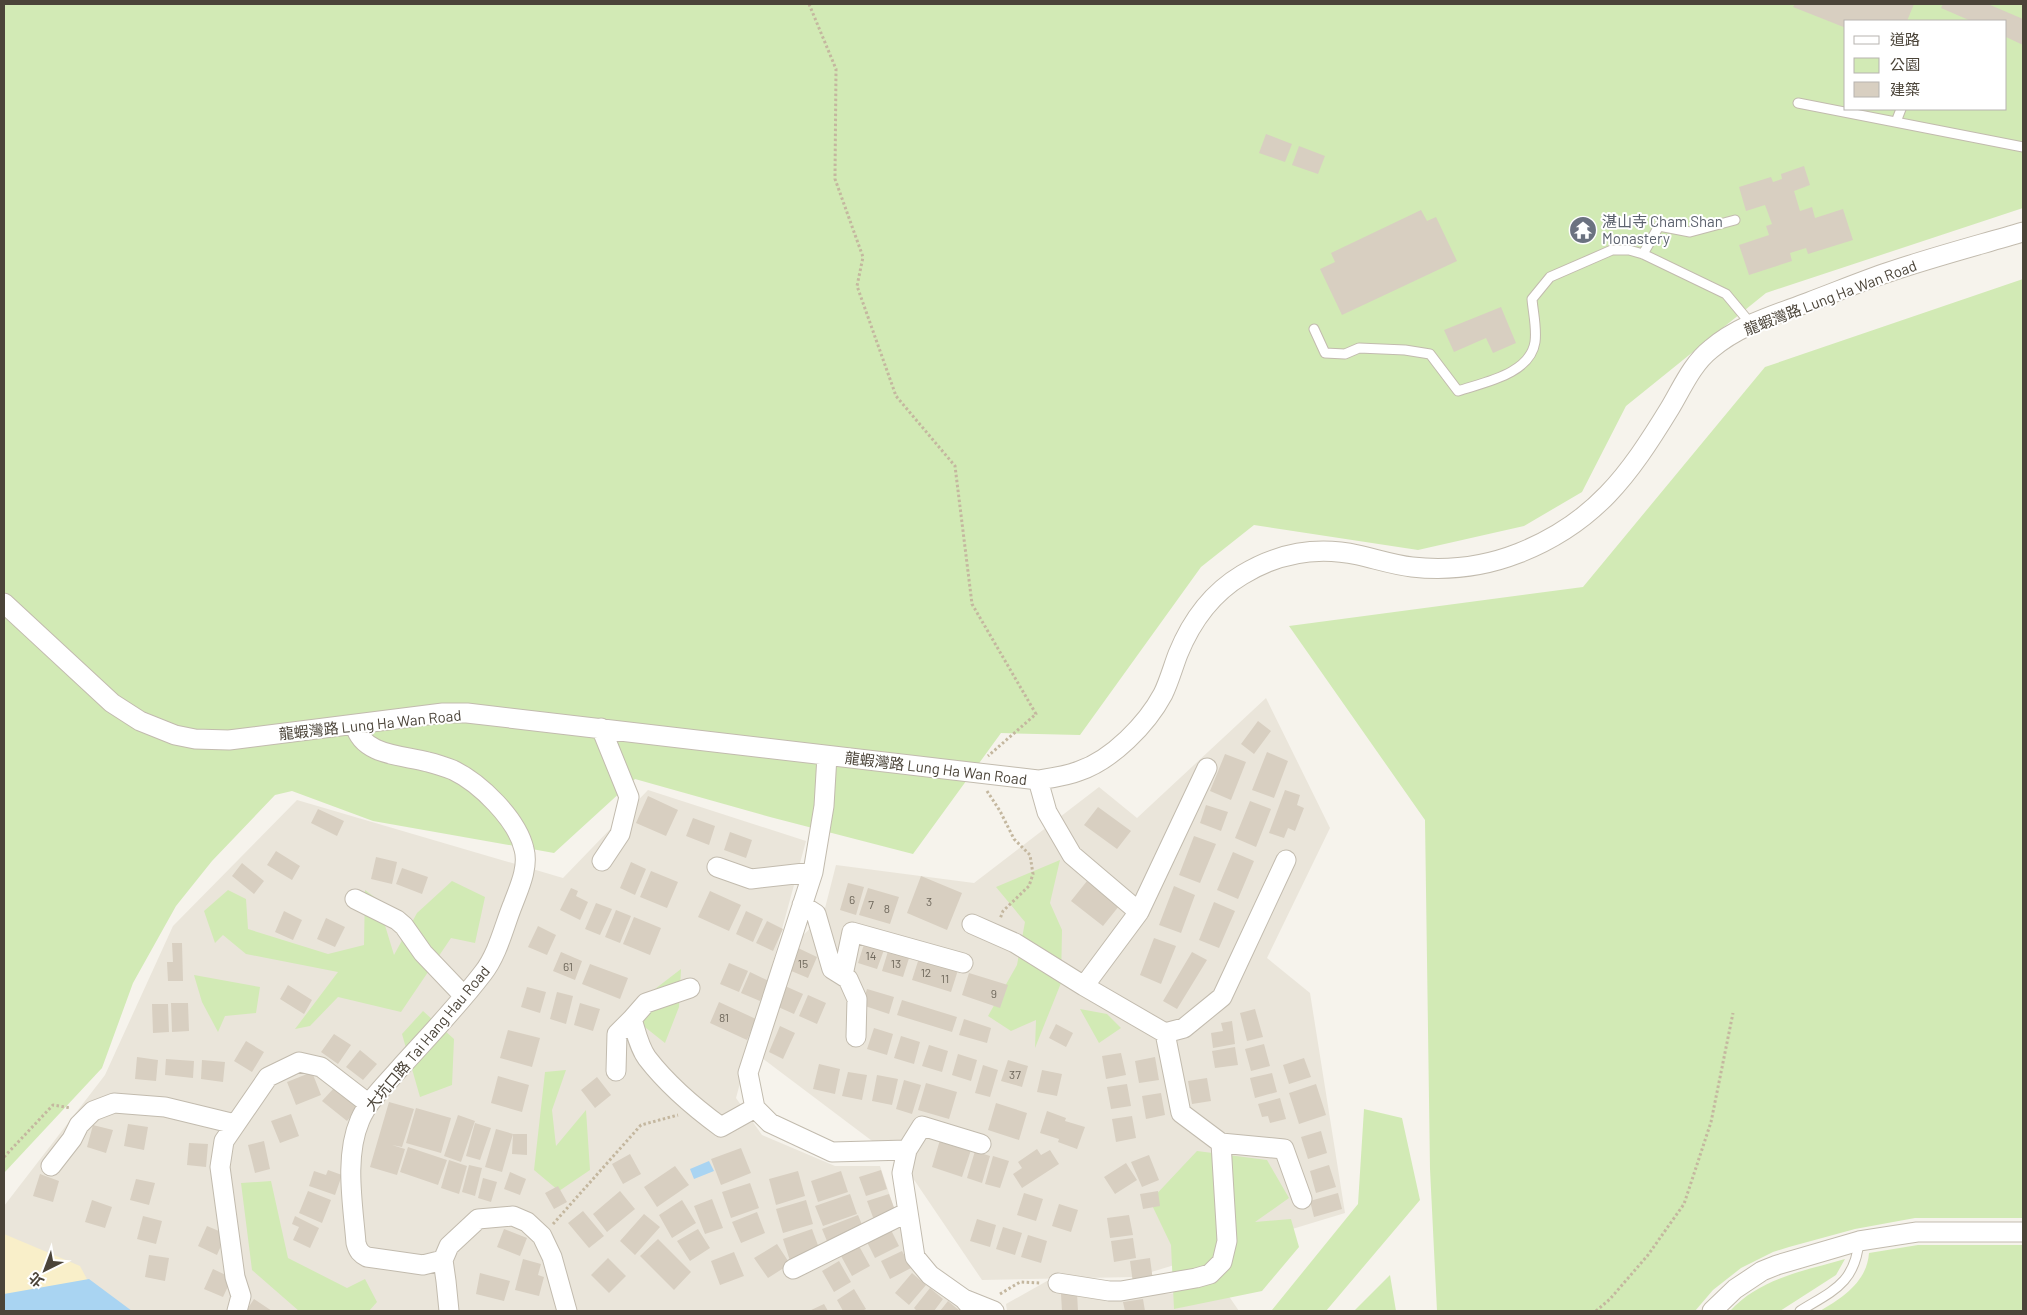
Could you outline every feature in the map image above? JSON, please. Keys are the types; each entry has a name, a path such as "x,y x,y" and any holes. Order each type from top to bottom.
{"street":[{"name":"龍蝦灣路 Lung Ha Wan Road","path":"4,603 112,703 140,721 164,732 186,738 230,740 355,726 443,713 456,713 601,728 1038,780 1080,771 1110,754 1138,729 1163,694 1179,651 1197,617 1223,588 1238,577 1263,564 1287,555 1322,550 1356,554 1412,567 1434,568 1476,565 1518,553 1540,544 1574,524 1604,500 1625,477 1646,447 1698,360 1712,348 1751,324 1888,272 2023,232"},
{"name":"大坑口路 Tai Hang Hau Road","path":"355,726 358,736 373,748 428,762 450,770 479,787 504,813 522,843 526,855 524,871 489,965 370,1104 358,1125 352,1155 352,1190 356,1244 361,1254 367,1257 423,1265 442,1260"},
{"path":"601,728 629,797 620,834 602,861"},
{"path":"828,756 824,806 813,872 748,1072 754,1108 770,1123 832,1152 907,1150"},
{"path":"1084,986 1138,912 1207,768"},
{"path":"1038,780 1047,812 1072,855 1138,912"},
{"path":"972,924 1015,943 1164,1033 1184,1028 1222,997 1286,860"},
{"path":"718,867 751,879 813,872"},
{"path":"355,899 397,920 404,926 428,959 464,996"},
{"path":"802,905 816,914 832,969 848,979 857,999 856,1037"},
{"path":"843,976 852,932 963,963"},
{"path":"616,1071 617,1034 646,1003 690,988"},
{"path":"632,1019 647,1058 698,1110 721,1127 754,1108"},
{"path":"1164,1033 1180,1113 1221,1143 1284,1148 1302,1199"},
{"path":"237,1311 241,1296 234,1267 220,1167 224,1142 235,1124 268,1077 299,1062 314,1064 326,1070 370,1104"},
{"path":"51,1166 72,1139 79,1125 94,1112 114,1103 165,1107 235,1124"},
{"path":"978,1307 930,1275 915,1257 902,1173 907,1150 922,1126 981,1144"},
{"path":"1058,1283 1109,1291 1121,1291 1210,1274 1222,1262 1227,1241 1221,1143"},
{"path":"793,1269 908,1212"},
{"path":"449,1311 442,1260 449,1246 478,1219 513,1216 527,1222 542,1236 552,1257 567,1311"},
{"path":"1712,1311 1735,1288 1762,1271 1859,1242 1916,1232 2023,1232"}],"lane":[{"path":"1798,102 2023,147"},
{"path":"1896,122 1901,110"},
{"path":"1643,254 1659,226 1690,232 1735,220"},
{"path":"1314,329 1325,353 1345,354 1359,348 1406,350 1430,354 1458,391 1503,376 1527,362 1535,342 1532,299 1550,277 1612,250 1629,250 1643,254 1726,294 1751,324"},
{"path":"1800,1311 1843,1283 1852,1271 1858,1257 1859,1242"}],"path":[{"path":"809,4 836,69 835,179 863,257 856,286 896,396 954,466 972,604 1036,714 969,773 991,796 1014,839 1031,857 1033,874 1030,883 1004,911 994,933"},
{"path":"1596,1311 1610,1299 1648,1255 1684,1204 1711,1122 1733,1013"},
{"path":"4,1157 53,1105 94,1112"},
{"path":"542,1236 641,1125 698,1110"},
{"path":"978,1307 1020,1282 1058,1283"}],"shaded area":[{"path":"1266,698 1330,828 1267,958 1310,993 1345,1213 1135,1277 982,1280 904,1165 762,1058 795,943 823,916 836,865 974,883 1099,787 1137,818"},
{"path":"648,790 806,841 736,1098 762,1135 835,1166 880,1166 915,1271 966,1311 116,1311 4,1244 4,1206 105,1075 173,926 297,800 563,878"},
{"path":"1047,1281 1114,1295 1226,1292 1239,1311 1007,1311 1006,1304"}],"green space":[{"path":"4,4 2023,4 2023,208 1766,293 1626,406 1582,492 1524,526 1418,550 1254,525 1201,567 1080,735 1001,733 913,854 770,817 635,779 554,853 373,821 292,791 275,795 212,861 176,906 133,983 102,1068 4,1173"},
{"path":"2023,279 2023,1218 1915,1218 1855,1229 1789,1247 1773,1252 1741,1268 1713,1290 1695,1311 1437,1311 1430,1169 1425,820 1289,626 1583,587 1765,367"},
{"path":"1060,860 1050,903 1062,930 1061,983 1035,1048 1036,1020 1011,1031 988,1016 1017,965 1025,922 996,887"},
{"path":"452,881 485,897 475,943 451,938 401,1012 338,997 310,1026 295,1029 338,972 246,954 223,935 215,943 204,911 228,890 246,899 248,929 328,954 364,945 365,890 377,899 394,955 417,913"},
{"path":"681,969 679,1007 665,1043 641,1024 655,989"},
{"path":"194,975 260,987 256,1013 225,1016 218,1032 202,1002"},
{"path":"1080,1009 1107,1014 1121,1028 1099,1043"},
{"path":"423,1011 454,1039 452,1085 420,1097 402,1034"},
{"path":"566,1070 552,1110 556,1146 586,1110 590,1170 559,1191 534,1170 545,1072"},
{"path":"1364,1109 1402,1118 1420,1200 1326,1311 1273,1311 1358,1204"},
{"path":"1197,1151 1267,1160 1289,1198 1255,1222 1291,1219 1299,1247 1262,1291 1174,1309 1171,1245 1150,1201"},
{"path":"271,1181 288,1258 347,1288 365,1279 377,1302 369,1311 299,1311 252,1270 241,1183"},
{"path":"1918,1245 2023,1245 2023,1311 1820,1311 1845,1295 1858,1281 1864,1272 1869,1253"},
{"path":"1845,1259 1836,1275 1780,1311 1730,1311 1742,1300 1769,1283 1783,1277"},
{"path":"1390,1275 1396,1311 1354,1311"}],"sand":[{"path":"4,1234 80,1266 104,1311 4,1311"}],"water":[{"path":"709,1161 714,1171 694,1179 690,1169"},
{"path":"89,1279 132,1311 4,1311 4,1294"}],"building":[{"path":"1795,4 1914,4 1907,20 1844,20 1844,27 1793,7"},
{"path":"1943,4 1988,4 2023,19 2023,45 2007,37 2007,20 1969,20 1941,8"},
{"path":"1266,134 1292,144 1285,162 1259,153"},
{"path":"1299,146 1325,156 1318,174 1292,165"},
{"path":"1804,166 1810,185 1794,191 1800,211 1812,207 1815,218 1843,209 1853,240 1808,254 1806,248 1790,253 1792,261 1749,275 1739,245 1769,235 1766,226 1772,224 1765,205 1746,211 1739,187 1771,177 1773,182 1782,179 1781,174"},
{"path":"1421,210 1427,221 1436,217 1457,261 1342,315 1320,269 1335,262 1331,253"},
{"path":"1501,307 1516,343 1493,353 1486,338 1454,352 1444,330"},
{"path":"1258,721 1271,731 1254,754 1241,744"},
{"path":"1267,752 1288,761 1274,798 1252,790"},
{"path":"1225,754 1246,762 1231,800 1210,791"},
{"path":"1285,790 1300,795 1297,805 1304,808 1295,831 1288,828 1284,838 1269,833"},
{"path":"648,796 678,810 666,836 636,823"},
{"path":"1250,801 1271,809 1256,847 1235,838"},
{"path":"1206,805 1228,812 1221,831 1200,823"},
{"path":"1098,807 1131,831 1117,849 1084,825"},
{"path":"318,809 344,821 337,836 311,823"},
{"path":"693,818 715,826 709,845 686,836"},
{"path":"730,832 752,840 746,858 724,850"},
{"path":"1194,836 1216,844 1200,883 1179,875"},
{"path":"276,851 300,866 292,880 267,865"},
{"path":"1233,852 1254,861 1238,899 1217,890"},
{"path":"376,857 397,862 392,884 371,879"},
{"path":"631,862 646,869 635,895 620,888"},
{"path":"242,863 264,881 254,894 232,876"},
{"path":"402,868 428,877 422,894 396,884"},
{"path":"651,871 678,882 667,908 640,897"},
{"path":"921,876 962,893 947,930 907,913"},
{"path":"1087,881 1119,906 1103,926 1071,901"},
{"path":"848,883 864,887 856,915 840,910"},
{"path":"1174,886 1195,895 1181,933 1159,925"},
{"path":"571,888 578,891 576,896 588,902 580,920 560,910"},
{"path":"868,888 899,897 890,924 859,915"},
{"path":"710,891 741,905 729,931 698,917"},
{"path":"1214,902 1235,911 1219,948 1199,940"},
{"path":"596,903 612,909 600,935 585,929"},
{"path":"616,910 631,916 620,943 605,937"},
{"path":"284,911 302,920 293,940 275,932"},
{"path":"746,911 763,919 753,942 736,934"},
{"path":"634,917 661,928 650,955 623,944"},
{"path":"326,918 345,927 335,947 317,939"},
{"path":"767,921 783,929 773,951 756,943"},
{"path":"538,926 556,935 547,955 528,947"},
{"path":"1154,938 1176,946 1161,984 1140,975"},
{"path":"865,941 885,947 877,969 858,963"},
{"path":"172,943 182,943 183,981 168,981 167,962 173,962"},
{"path":"798,948 817,957 808,978 789,970"},
{"path":"889,948 910,955 903,977 882,971"},
{"path":"561,952 582,961 575,980 553,971"},
{"path":"1192,952 1207,960 1177,1009 1163,1001"},
{"path":"919,958 958,970 951,992 912,980"},
{"path":"729,963 748,971 739,992 720,984"},
{"path":"590,964 628,978 620,999 582,984"},
{"path":"750,972 769,981 760,1001 741,993"},
{"path":"969,973 1008,985 1000,1008 962,995"},
{"path":"288,985 312,1000 304,1014 280,999"},
{"path":"785,986 803,994 794,1014 776,1006"},
{"path":"527,987 546,992 540,1013 521,1007"},
{"path":"867,989 894,997 889,1014 862,1005"},
{"path":"557,992 573,996 566,1024 550,1019"},
{"path":"808,995 826,1003 817,1024 799,1016"},
{"path":"902,1000 957,1017 952,1032 897,1015"},
{"path":"719,1002 756,1019 747,1040 710,1023"},
{"path":"171,1003 188,1003 189,1031 172,1032"},
{"path":"580,1003 600,1009 593,1031 574,1025"},
{"path":"152,1004 168,1004 169,1032 153,1033"},
{"path":"1255,1009 1263,1037 1247,1041 1240,1013"},
{"path":"964,1019 991,1028 987,1043 959,1035"},
{"path":"1232,1021 1235,1044 1213,1048 1211,1033 1223,1031 1221,1023"},
{"path":"1056,1024 1073,1033 1066,1047 1049,1038"},
{"path":"780,1026 795,1033 783,1059 769,1052"},
{"path":"874,1028 893,1034 887,1055 867,1049"},
{"path":"508,1030 540,1038 532,1067 500,1058"},
{"path":"334,1034 351,1045 338,1064 321,1052"},
{"path":"901,1036 920,1042 914,1064 894,1058"},
{"path":"246,1041 264,1052 252,1072 234,1061"},
{"path":"1264,1044 1270,1066 1251,1071 1245,1049"},
{"path":"929,1045 948,1051 942,1072 922,1066"},
{"path":"1235,1047 1238,1065 1215,1068 1212,1051"},
{"path":"360,1050 377,1064 363,1080 346,1067"},
{"path":"1121,1053 1126,1075 1106,1079 1102,1056"},
{"path":"958,1054 977,1060 971,1081 952,1075"},
{"path":"137,1057 158,1060 156,1081 135,1079"},
{"path":"1155,1057 1159,1080 1139,1083 1135,1061"},
{"path":"1304,1058 1311,1077 1289,1084 1283,1065"},
{"path":"166,1059 194,1061 193,1078 165,1075"},
{"path":"202,1060 225,1062 223,1082 201,1079"},
{"path":"1008,1060 1028,1066 1022,1087 1001,1081"},
{"path":"819,1064 840,1069 835,1094 813,1089"},
{"path":"983,1065 998,1070 990,1097 975,1093"},
{"path":"1042,1070 1062,1074 1057,1096 1037,1092"},
{"path":"312,1072 321,1095 296,1105 287,1082"},
{"path":"848,1072 867,1075 862,1100 842,1096"},
{"path":"1272,1073 1277,1092 1255,1098 1250,1078"},
{"path":"877,1075 898,1079 892,1105 872,1101"},
{"path":"498,1076 529,1085 522,1112 491,1103"},
{"path":"597,1077 611,1095 595,1108 581,1090"},
{"path":"1207,1078 1211,1101 1192,1104 1188,1081"},
{"path":"904,1080 921,1085 912,1114 896,1109"},
{"path":"926,1083 957,1092 949,1119 918,1110"},
{"path":"1127,1084 1131,1106 1111,1109 1107,1087"},
{"path":"1316,1084 1326,1115 1299,1124 1289,1093"},
{"path":"334,1088 358,1108 347,1121 322,1101"},
{"path":"1161,1093 1165,1115 1146,1119 1142,1096"},
{"path":"1280,1098 1286,1119 1270,1123 1268,1116 1262,1117 1258,1104"},
{"path":"389,1102 414,1109 402,1147 392,1145 405,1149 397,1175 370,1167"},
{"path":"996,1103 1027,1113 1019,1140 988,1130"},
{"path":"416,1108 451,1118 441,1153 406,1143"},
{"path":"1047,1111 1066,1118 1065,1121 1085,1127 1077,1149 1058,1142 1059,1139 1040,1133"},
{"path":"291,1114 299,1136 280,1143 271,1121"},
{"path":"458,1115 475,1121 461,1162 444,1156"},
{"path":"1132,1116 1136,1138 1116,1142 1112,1119"},
{"path":"475,1123 491,1128 480,1160 466,1156"},
{"path":"128,1124 148,1127 144,1150 124,1146"},
{"path":"93,1125 113,1130 106,1153 87,1147"},
{"path":"496,1129 513,1134 502,1172 485,1167"},
{"path":"1321,1131 1327,1153 1308,1159 1301,1137"},
{"path":"513,1134 527,1134 527,1155 512,1154"},
{"path":"940,1140 971,1150 962,1177 932,1167"},
{"path":"264,1141 270,1169 255,1173 248,1145"},
{"path":"189,1143 208,1144 206,1167 187,1165"},
{"path":"408,1147 447,1160 438,1185 400,1172"},
{"path":"741,1148 751,1173 721,1185 711,1159"},
{"path":"1037,1149 1041,1155 1050,1150 1059,1164 1022,1188 1013,1174 1022,1168 1018,1162"},
{"path":"975,1151 990,1156 982,1183 967,1178"},
{"path":"630,1154 641,1174 623,1184 612,1164"},
{"path":"1149,1155 1159,1180 1142,1187 1131,1162"},
{"path":"993,1156 1009,1161 1000,1188 985,1184"},
{"path":"449,1160 467,1166 459,1194 441,1188"},
{"path":"1126,1163 1137,1180 1115,1194 1104,1177"},
{"path":"469,1165 482,1168 475,1196 462,1192"},
{"path":"1329,1165 1336,1187 1316,1193 1310,1171"},
{"path":"675,1166 689,1185 657,1207 644,1187"},
{"path":"328,1170 342,1175 335,1195 309,1186 314,1171 326,1175"},
{"path":"881,1170 887,1189 866,1196 859,1177"},
{"path":"798,1171 805,1196 776,1205 769,1179"},
{"path":"841,1171 848,1192 818,1202 811,1181"},
{"path":"510,1172 526,1179 520,1195 504,1189"},
{"path":"40,1174 59,1181 53,1202 33,1196"},
{"path":"483,1178 497,1182 491,1202 478,1198"},
{"path":"136,1179 155,1183 149,1205 130,1200"},
{"path":"750,1183 759,1208 731,1218 722,1192"},
{"path":"558,1186 567,1202 554,1209 545,1193"},
{"path":"308,1191 331,1200 322,1223 299,1213"},
{"path":"620,1191 635,1209 607,1232 593,1214"},
{"path":"1158,1191 1160,1206 1143,1209 1140,1194"},
{"path":"1024,1193 1043,1199 1036,1221 1017,1215"},
{"path":"1338,1193 1342,1209 1314,1217 1310,1201"},
{"path":"850,1194 857,1214 823,1226 815,1206"},
{"path":"889,1194 896,1213 874,1220 867,1201"},
{"path":"712,1199 723,1228 705,1234 694,1206"},
{"path":"92,1200 112,1207 105,1228 85,1222"},
{"path":"682,1200 696,1223 672,1238 659,1215"},
{"path":"806,1200 813,1224 783,1233 776,1209"},
{"path":"1059,1204 1078,1210 1071,1232 1052,1226"},
{"path":"583,1211 604,1236 589,1248 568,1223"},
{"path":"757,1212 765,1233 741,1243 732,1222"},
{"path":"644,1214 660,1227 635,1255 620,1241"},
{"path":"858,1215 865,1232 829,1246 822,1229"},
{"path":"1129,1215 1133,1235 1110,1238 1107,1218"},
{"path":"143,1216 162,1221 156,1244 137,1239"},
{"path":"295,1216 319,1228 310,1248 293,1240 299,1227 292,1224"},
{"path":"977,1219 996,1225 990,1247 970,1241"},
{"path":"207,1226 226,1234 217,1255 198,1246"},
{"path":"1003,1227 1022,1233 1015,1255 996,1249"},
{"path":"504,1229 527,1238 520,1256 497,1247"},
{"path":"698,1229 710,1248 690,1261 677,1241"},
{"path":"812,1229 819,1248 791,1264 783,1239"},
{"path":"891,1230 899,1246 875,1258 867,1242"},
{"path":"1028,1235 1047,1241 1041,1263 1021,1257"},
{"path":"1133,1238 1136,1258 1114,1262 1111,1241"},
{"path":"658,1239 691,1272 674,1290 640,1256"},
{"path":"777,1244 790,1264 768,1278 754,1258"},
{"path":"859,1246 870,1266 852,1276 841,1256"},
{"path":"902,1251 911,1268 890,1279 881,1261"},
{"path":"734,1252 744,1276 720,1285 711,1261"},
{"path":"149,1255 169,1258 165,1281 145,1277"},
{"path":"608,1258 626,1276 609,1293 591,1275"},
{"path":"1150,1258 1153,1281 1133,1283 1130,1261"},
{"path":"523,1259 541,1264 538,1275 544,1277 539,1296 515,1290"},
{"path":"839,1261 851,1282 834,1292 822,1271"},
{"path":"213,1269 232,1278 223,1297 204,1289"},
{"path":"480,1273 510,1281 504,1301 476,1294"},
{"path":"912,1273 926,1285 909,1305 895,1293"},
{"path":"930,1288 943,1299 934,1311 917,1311 914,1308"},
{"path":"854,1289 866,1309 862,1311 843,1311 837,1300"},
{"path":"1077,1293 1078,1311 1062,1311 1061,1294"},
{"path":"254,1299 272,1311 246,1311"},
{"path":"1143,1299 1145,1311 1125,1311 1123,1302"},
{"path":"948,1301 960,1311 940,1311"},
{"path":"824,1304 828,1311 809,1311"}],"place":[{"name":"湛山寺 Cham Shan Monastery","path":"1583,230"}]}
